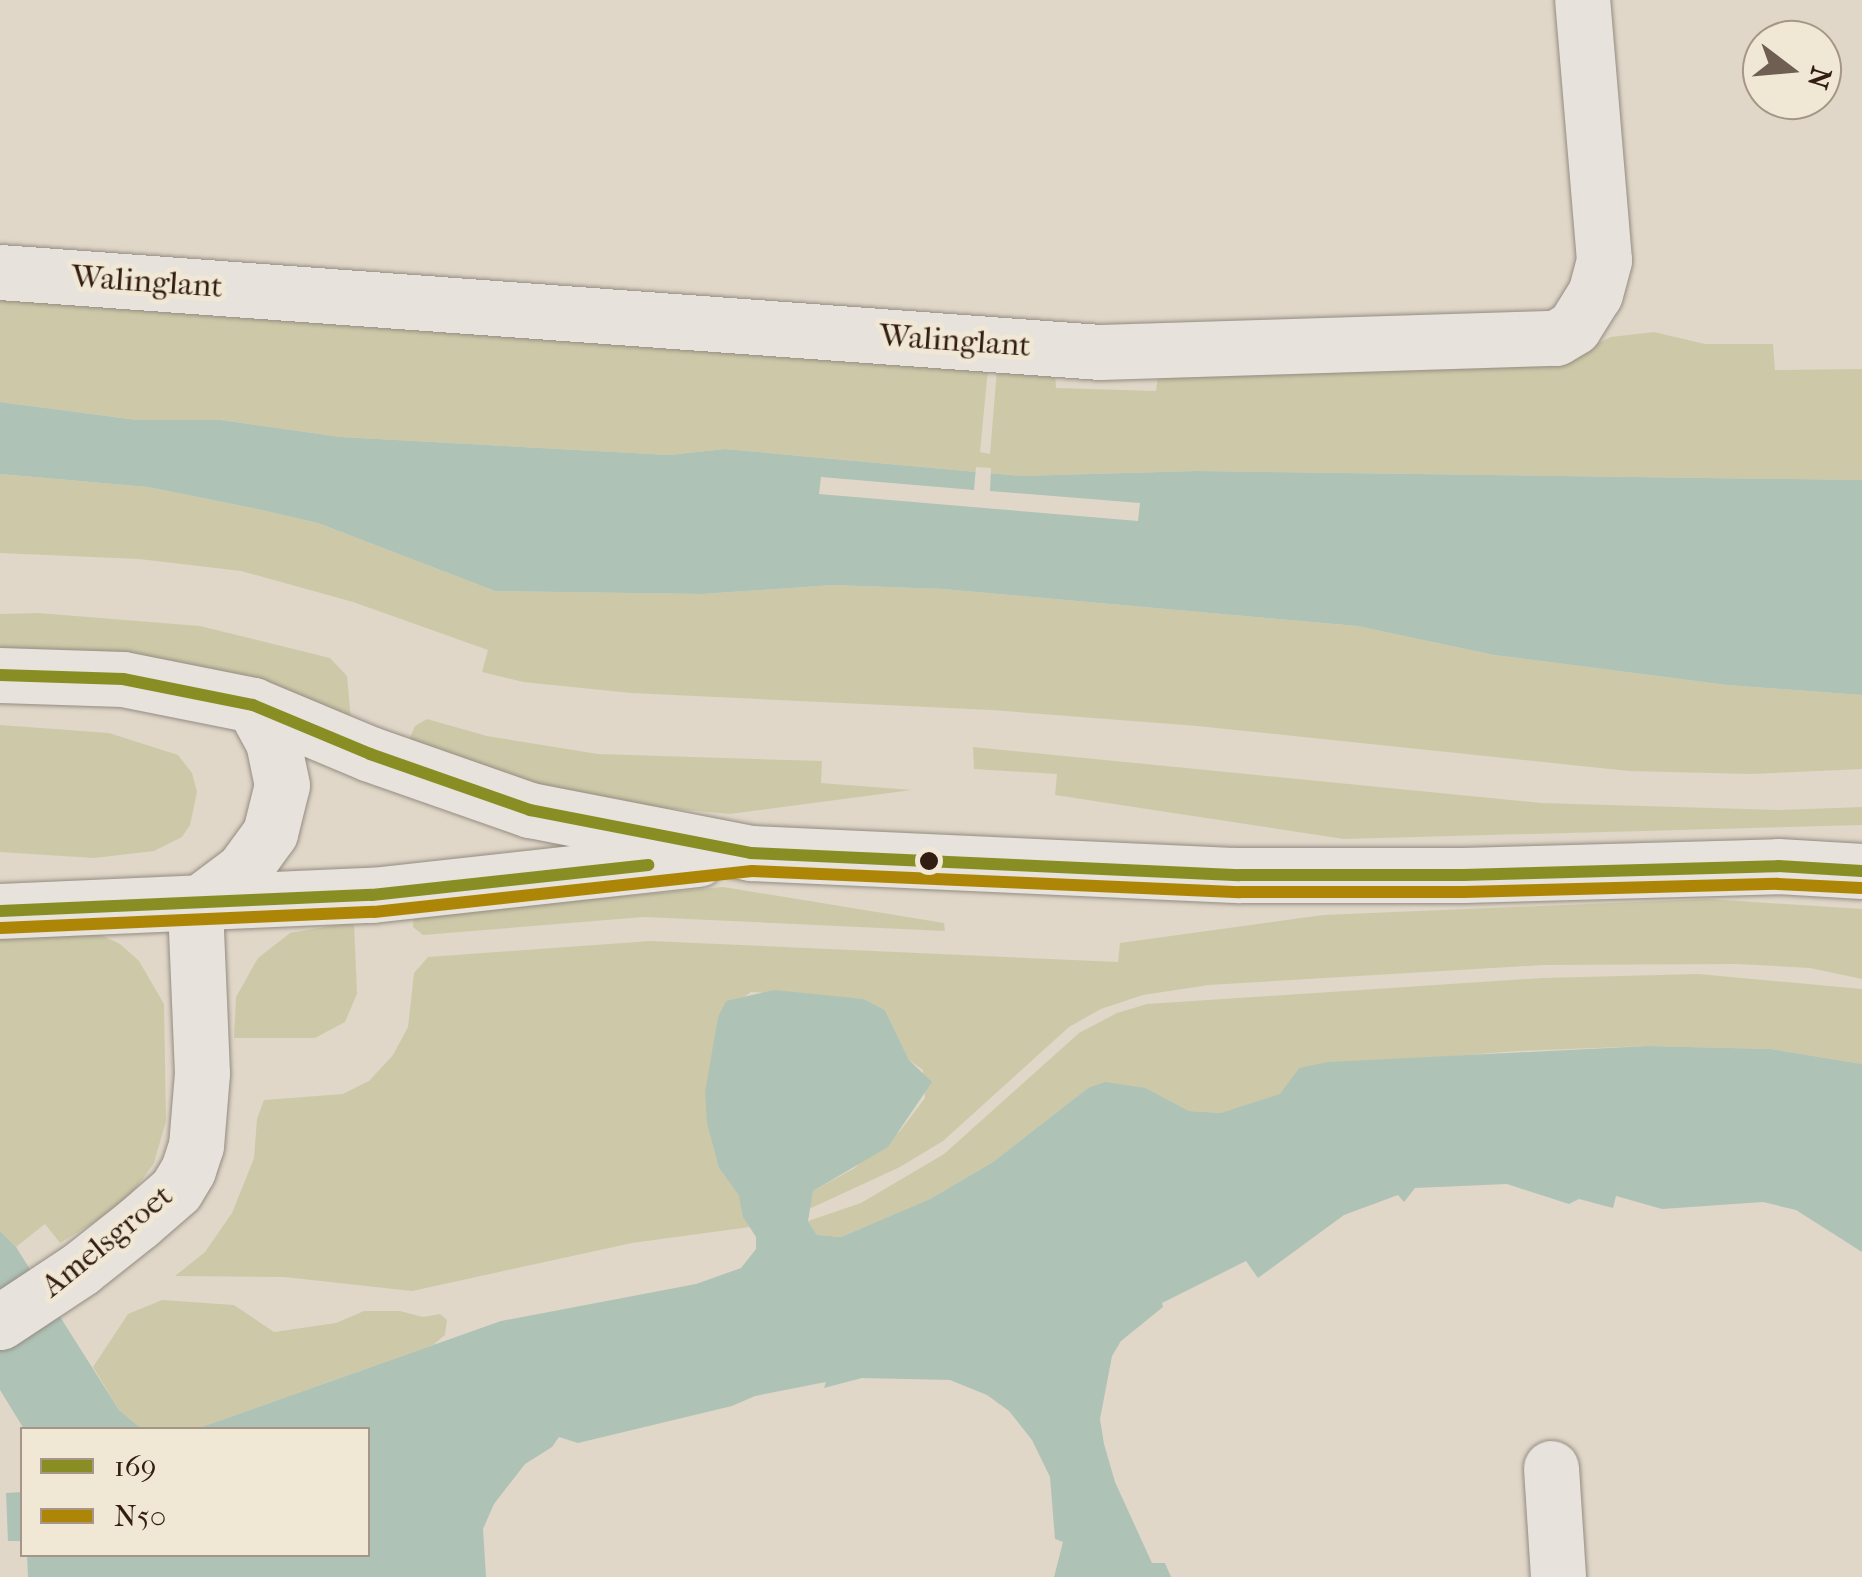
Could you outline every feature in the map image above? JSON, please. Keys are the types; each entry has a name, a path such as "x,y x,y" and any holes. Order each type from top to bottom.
{"street":[{"name":"Walinglant","path":"0,272 1100,352 1556,338 1574,327 1590,303 1604,260 1582,0"},
{"path":"0,675 123,679 253,705 370,754 530,810 751,854"},
{"path":"196,906 243,870 278,814 282,785 274,742 253,705"},
{"path":"0,911 196,906 372,895 751,854 1240,875 1464,875 1778,866 1862,872"},
{"name":"Amelsgroet","path":"0,1322 80,1269 176,1190 196,1146 202,1072 196,906"},
{"path":"1551,1468 1558,1577"}],"shaded area":[{"path":"0,298 988,369 980,452 990,454 997,369 1055,374 1056,388 1156,391 1158,376 1556,363 1611,337 1654,332 1705,344 1773,344 1775,370 1862,369 1862,480 1196,471 1020,476 725,449 669,455 341,437 221,420 137,420 0,402"},
{"path":"0,402 137,420 221,420 341,437 669,455 725,449 1020,476 1196,471 1862,480 1862,695 1727,685 1494,655 1357,626 943,589 833,585 702,594 495,591 318,523 148,487 0,474"},
{"path":"0,474 148,487 318,523 495,591 702,594 833,585 943,589 1357,626 1494,655 1727,685 1862,695 1862,769 1752,774 1629,771 1197,726 991,710 631,693 523,682 482,672 488,650 353,602 241,571 139,559 0,553"},
{"path":"38,613 200,626 330,658 347,676 351,720 0,654 0,614"},
{"path":"427,719 487,736 598,754 822,761 821,783 912,790 730,814 575,800 409,740 415,726"},
{"path":"0,725 109,733 178,755 192,773 197,792 190,825 182,837 154,851 94,858 0,852"},
{"path":"973,747 1541,803 1780,810 1862,807 1862,825 1344,839 1055,795 1057,774 974,769"},
{"path":"723,887 944,923 945,931 644,917 423,935 413,927 414,915"},
{"path":"1708,899 1862,909 1862,979 1810,968 1737,964 1544,965 1209,985 1143,995 1101,1009 1069,1027 943,1141 900,1167 809,1209 813,1191 853,1169 900,1131 925,1098 923,1070 909,1060 885,1010 864,999 751,992 718,1017 714,1049 719,1168 739,1196 750,1227 632,1243 412,1291 284,1277 175,1276 205,1252 232,1213 254,1158 257,1119 264,1100 343,1094 369,1081 393,1055 408,1027 414,973 428,957 650,941 1118,962 1120,943 1323,915"},
{"path":"354,922 357,994 345,1022 315,1038 234,1038 236,997 258,958 290,933"},
{"path":"0,928 85,930 101,935 120,944 139,961 164,1004 166,1121 154,1163 124,1204 60,1243 45,1224 16,1247 0,1231"},
{"path":"1698,974 1862,989 1862,1064 1771,1049 1648,1046 1517,1051 1299,1068 1281,1094 1247,1108 1221,1113 1189,1111 1146,1088 1088,1088 993,1162 930,1199 841,1237 817,1235 808,1221 861,1203 944,1154 1079,1033 1117,1013 1147,1004 1543,978"},
{"path":"774,990 864,999 885,1010 909,1060 932,1082 888,1147 813,1191 808,1221 817,1235 841,1237 930,1199 993,1162 1088,1088 1105,1082 1146,1088 1189,1111 1221,1113 1280,1094 1299,1068 1328,1062 1648,1046 1771,1049 1862,1064 1862,1252 1796,1210 1763,1202 1662,1209 1616,1196 1613,1208 1579,1199 1569,1204 1507,1184 1415,1188 1404,1202 1398,1195 1344,1215 1258,1278 1246,1261 1162,1303 1163,1307 1121,1341 1112,1356 1100,1419 1104,1444 1115,1482 1152,1563 1165,1563 1171,1577 1054,1577 1063,1542 1055,1539 1050,1477 1032,1440 1009,1411 987,1395 950,1380 862,1378 824,1388 826,1382 755,1396 732,1406 578,1443 559,1437 552,1447 525,1464 494,1504 483,1529 486,1577 28,1577 27,1557 370,1557 370,1427 202,1427 501,1321 696,1284 741,1268 756,1249 756,1237 743,1217 739,1196 719,1168 707,1123 705,1092 718,1017 726,1001"},
{"path":"0,1231 16,1247 119,1410 140,1427 23,1427 0,1390"},
{"path":"162,1300 234,1305 274,1332 336,1323 364,1311 400,1311 423,1317 440,1314 447,1320 445,1335 433,1345 202,1427 140,1427 119,1410 93,1367 128,1314"},
{"path":"20,1492 20,1541 8,1541 6,1493"}],"pier":[{"path":"976,467 991,468 990,491 1140,503 1138,521 819,494 821,477 974,490"}],"transit line":[{"name":"169","path":"0,675 123,679 253,705 370,754 530,810 751,853 1240,875 1463,875 1778,866 1862,871"},
{"name":"169","path":"0,911 372,895 648,865"},
{"name":"N50","path":"1,928 374,912 752,871 1240,892 1463,892 1778,884 1861,888"}]}
